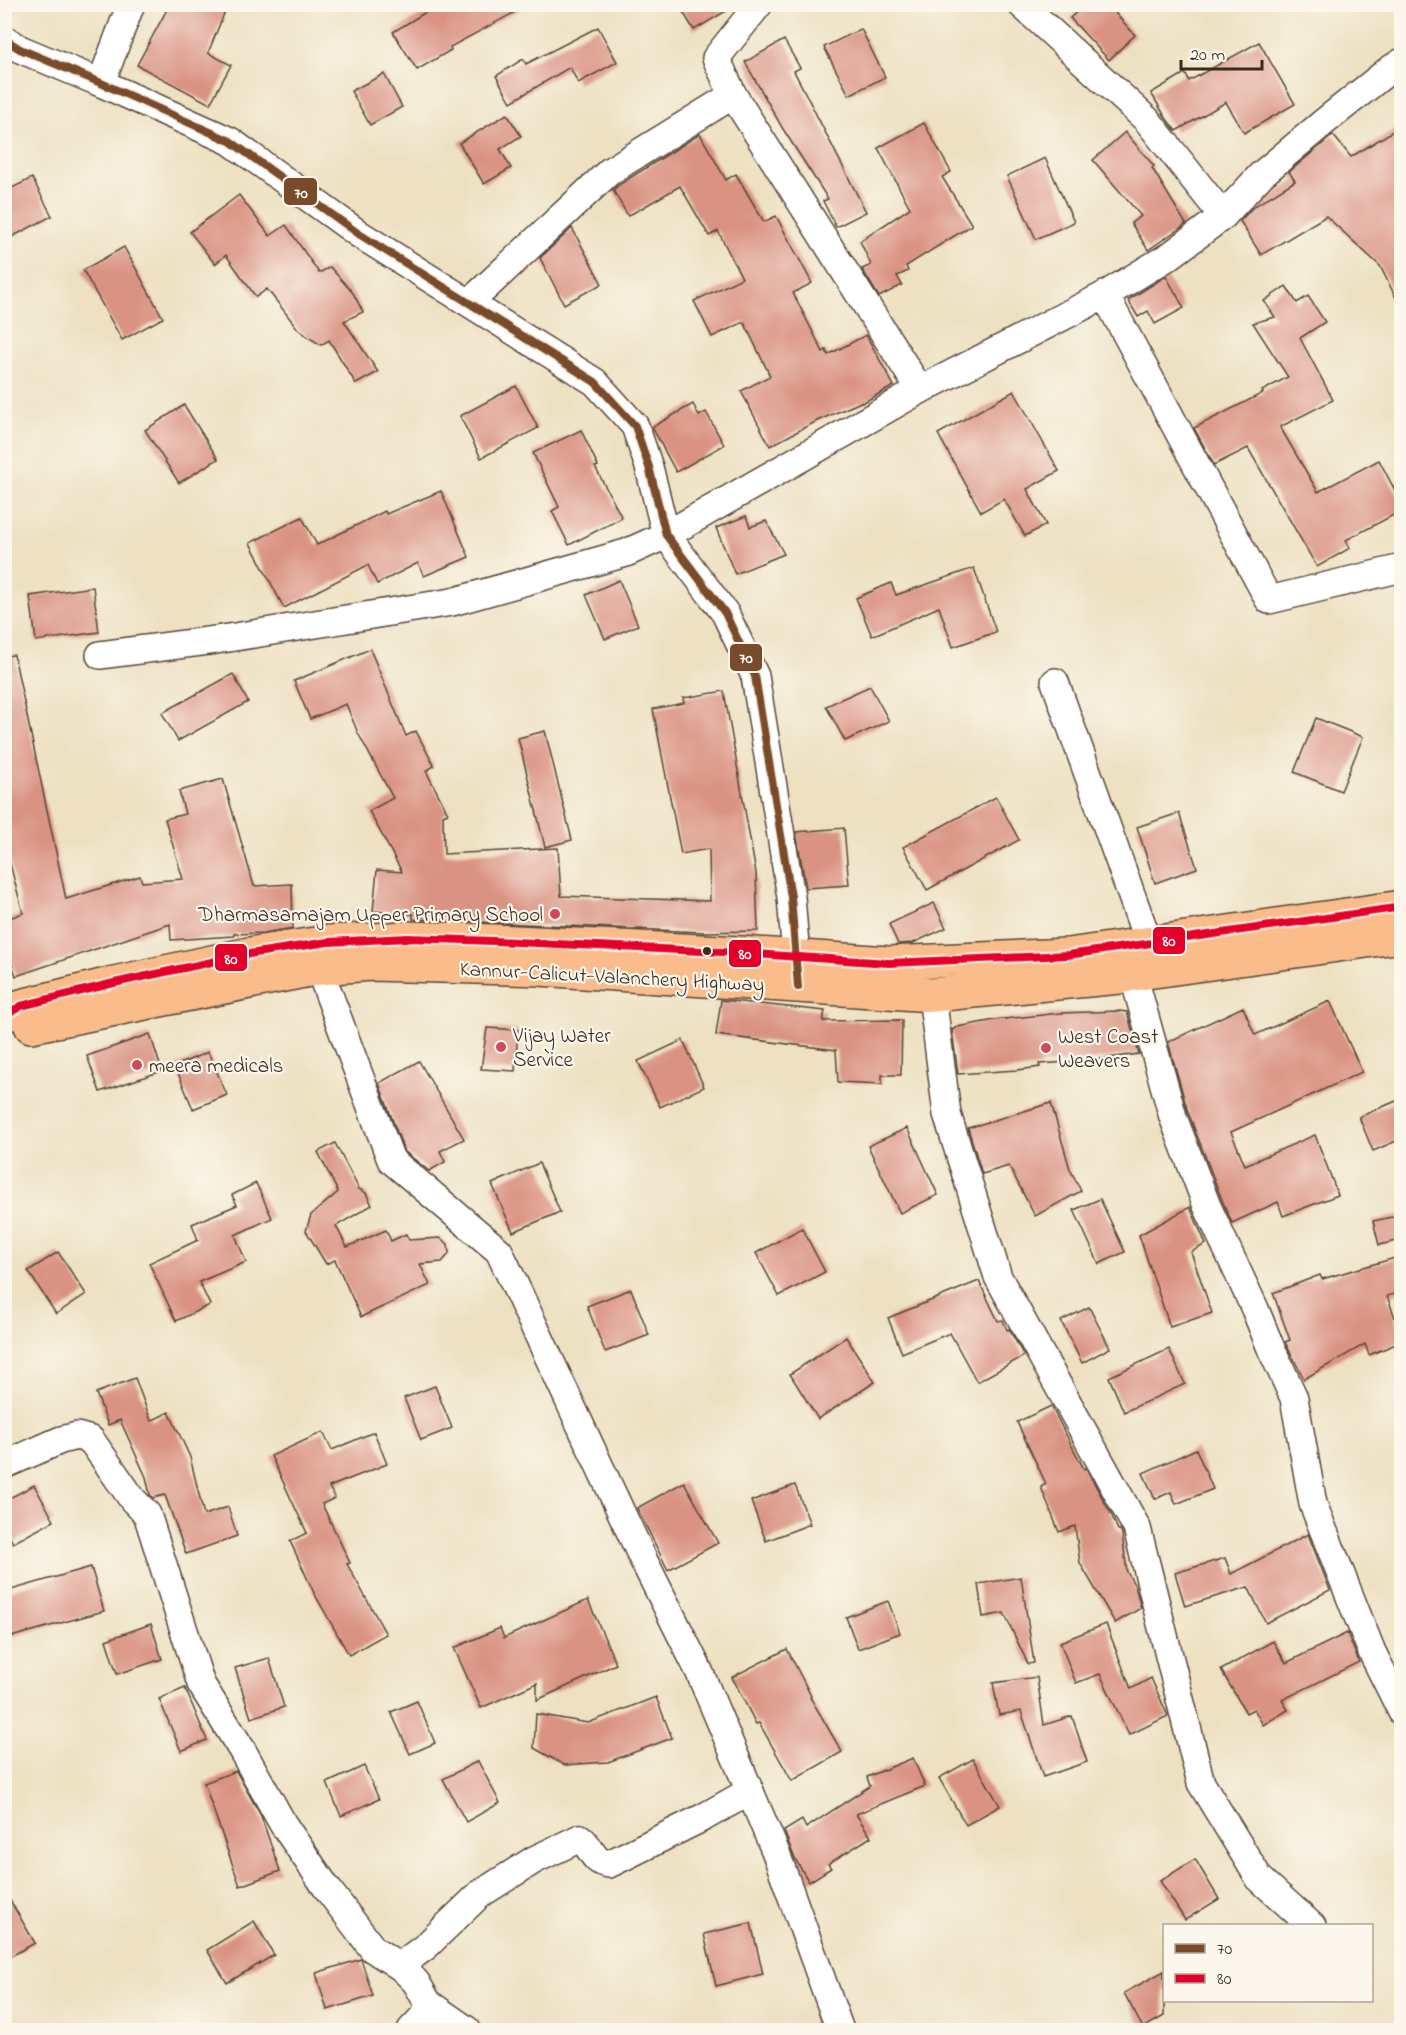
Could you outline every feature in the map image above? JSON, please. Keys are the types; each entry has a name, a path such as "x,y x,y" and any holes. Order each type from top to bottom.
{"highway":[{"name":"Kannur-Calicut-Valanchery Highway","path":"4,1032 319,968 372,963 538,969 797,972 901,963 1068,955 1401,907"},
{"name":"Kannur-Calicut-Valanchery Highway","path":"4,1016 21,1006 114,983 249,954 328,942 418,938 730,952 797,972 933,995 1120,977 1401,936"}],"street":[{"path":"101,83 131,4"},
{"path":"759,4 716,58 733,95 920,390"},
{"path":"1021,4 1147,120 1223,216"},
{"path":"4,39 21,49 230,141 359,234 596,382 635,426 649,467 666,535 725,613 755,676 791,897 797,972"},
{"path":"100,656 452,602 626,553 666,535 920,390 1104,295 1171,255 1223,216 1261,175 1401,62"},
{"path":"470,302 610,171 733,95"},
{"path":"1104,295 1269,600 1401,568"},
{"path":"1055,682 1149,944"},
{"path":"319,968 391,1160 499,1251 643,1559 699,1671 776,1853 840,2031"},
{"path":"1133,974 1173,1117 1207,1206 1294,1398 1313,1504 1372,1652 1401,1712"},
{"path":"933,995 947,1114 998,1276 1137,1528 1201,1783 1259,1878 1310,1924"},
{"path":"4,1465 61,1440 77,1436 91,1440 133,1500 147,1514 201,1684 242,1750 283,1824 326,1887 373,1949 402,1968 416,1982 428,2003 467,2031"},
{"path":"402,1968 406,1961 425,1947 480,1894 558,1848 580,1838 585,1841 594,1858 601,1864 609,1864 704,1817 750,1791"},
{"path":"411,2031 426,2014 428,2003"}],"building":[{"path":"170,4 228,4 208,53 231,65 210,104 137,65"},
{"path":"439,4 530,4 450,47 451,50 417,70 393,32"},
{"path":"678,4 738,4 694,30"},
{"path":"1085,4 1107,4 1135,35 1109,60 1070,18"},
{"path":"598,27 617,62 578,83 570,67 511,102 496,76 523,59 526,64"},
{"path":"861,29 885,77 849,95 824,47"},
{"path":"784,40 800,68 794,71 866,212 836,227 823,201 828,199 783,129 745,62"},
{"path":"1259,42 1295,104 1244,133 1226,102 1176,131 1151,93 1185,73 1189,81"},
{"path":"384,74 402,107 370,125 351,91"},
{"path":"507,114 521,136 500,149 511,168 484,184 459,143"},
{"path":"924,123 951,172 942,177 972,225 906,266 908,271 897,276 902,285 879,297 862,269 871,265 860,241 910,208 878,148"},
{"path":"1401,126 1401,308 1380,266 1326,216 1261,255 1240,221 1253,207 1295,181 1289,172 1333,135 1351,157"},
{"path":"1125,132 1154,166 1152,168 1186,224 1148,250 1131,223 1141,216 1093,160"},
{"path":"700,134 726,180 736,174 764,222 776,216 812,283 793,293 823,352 826,350 828,355 866,335 894,386 862,403 817,421 770,446 741,391 770,376 744,322 712,337 694,301 742,278 718,231 709,236 680,186 628,216 613,190"},
{"path":"1045,158 1074,222 1036,239 1007,176"},
{"path":"32,178 52,216 4,241 4,192"},
{"path":"239,195 270,236 286,225 319,273 330,267 353,293 363,312 344,321 378,372 356,384 329,340 321,345 298,329 267,289 256,297 226,255 215,264 190,232"},
{"path":"572,228 602,284 564,304 540,258"},
{"path":"124,247 163,318 122,340 83,270"},
{"path":"1166,276 1184,308 1155,324 1148,311 1138,317 1128,300"},
{"path":"1286,286 1297,303 1308,296 1325,322 1300,338 1333,400 1280,427 1318,492 1379,460 1401,502 1401,511 1346,540 1350,548 1317,567 1248,448 1214,465 1194,428 1263,393 1262,391 1288,377 1253,323 1275,317 1264,301"},
{"path":"516,386 538,428 481,458 460,416"},
{"path":"1014,391 1059,471 1027,489 1046,525 1025,536 1004,499 981,512 938,434"},
{"path":"693,404 699,416 706,412 724,445 676,472 652,427"},
{"path":"184,405 218,459 179,483 145,430"},
{"path":"581,430 598,466 595,467 622,518 569,545 552,511 559,507 533,453"},
{"path":"441,491 469,557 424,576 418,563 377,584 368,565 284,608 250,543 302,517 317,545 385,511 386,514"},
{"path":"746,516 750,527 766,521 784,554 735,574 716,528"},
{"path":"974,568 996,632 953,647 939,607 872,636 856,598 891,583 896,595"},
{"path":"619,580 638,625 605,639 586,595"},
{"path":"93,587 99,632 36,641 30,596"},
{"path":"370,649 406,736 416,731 434,766 426,771 448,813 443,815 444,854 558,848 561,896 710,901 709,849 681,854 653,709 684,703 683,698 724,691 756,873 758,931 703,932 413,919 413,914 373,911 377,870 402,872 369,811 393,798 358,733 346,704 310,719 294,681"},
{"path":"14,655 66,899 140,876 142,882 183,879 165,819 185,814 179,791 223,779 254,886 292,884 293,928 263,933 234,934 234,936 171,940 170,924 16,976 4,941 4,920 23,913 4,841 4,656"},
{"path":"233,674 248,702 178,741 162,713"},
{"path":"870,686 889,721 845,741 826,706"},
{"path":"1316,718 1363,737 1341,791 1294,772"},
{"path":"545,731 572,840 545,847 518,738"},
{"path":"996,797 1019,840 927,890 903,847"},
{"path":"1179,813 1197,868 1155,883 1137,827"},
{"path":"844,828 849,885 806,888 796,832"},
{"path":"934,903 946,928 913,943 898,944 889,924"},
{"path":"721,1000 825,1011 823,1021 902,1020 901,1075 882,1075 882,1084 838,1082 836,1050 716,1035"},
{"path":"1330,1001 1362,1072 1231,1132 1245,1165 1315,1135 1338,1195 1283,1216 1278,1202 1232,1223 1188,1112 1168,1042 1243,1007 1255,1035"},
{"name":"West Coast Weavers","path":"1127,1012 1139,1054 1039,1064 1040,1067 1017,1070 958,1074 952,1030 957,1027 995,1020 1061,1013"},
{"name":"Vijay Water Service","path":"487,1028 518,1030 515,1071 481,1069"},
{"path":"150,1034 162,1071 100,1092 87,1056"},
{"path":"683,1040 704,1087 660,1107 638,1061"},
{"path":"208,1052 227,1095 193,1109 175,1066"},
{"path":"419,1061 464,1139 440,1151 445,1162 429,1171 404,1151 379,1083"},
{"path":"1401,1099 1401,1139 1373,1151 1359,1117"},
{"path":"1051,1103 1070,1169 1081,1191 1035,1216 1009,1166 982,1174 968,1128"},
{"path":"907,1128 938,1195 900,1213 868,1146"},
{"path":"335,1143 359,1189 366,1193 372,1205 336,1226 347,1247 386,1230 391,1241 406,1234 409,1240 440,1238 448,1244 449,1254 442,1262 420,1264 430,1285 361,1317 335,1260 326,1264 306,1231 311,1215 338,1192 318,1152"},
{"path":"539,1163 560,1212 513,1232 492,1184"},
{"path":"256,1183 272,1218 235,1235 246,1262 199,1282 210,1305 176,1321 149,1263 198,1240 192,1224 237,1205 232,1195"},
{"path":"1100,1199 1125,1252 1099,1264 1074,1210"},
{"path":"1190,1207 1206,1244 1191,1252 1212,1313 1170,1327 1139,1235"},
{"path":"1401,1215 1401,1240 1379,1245 1373,1221"},
{"path":"802,1228 825,1272 779,1296 756,1253"},
{"path":"58,1252 86,1294 56,1314 28,1271"},
{"path":"1395,1258 1401,1292 1387,1296 1401,1334 1401,1342 1369,1355 1365,1344 1304,1379 1285,1342 1290,1340 1273,1293 1320,1275 1322,1279"},
{"path":"979,1281 998,1321 1003,1320 1024,1356 977,1382 950,1333 902,1353 888,1318"},
{"path":"631,1289 649,1335 605,1352 587,1306"},
{"path":"1089,1307 1110,1348 1082,1363 1061,1321"},
{"path":"846,1337 875,1382 818,1419 790,1374"},
{"path":"1169,1349 1185,1384 1124,1412 1109,1377"},
{"path":"135,1378 151,1421 169,1412 190,1457 204,1515 228,1507 237,1536 186,1554 165,1495 153,1498 150,1495 146,1477 120,1420 108,1425 96,1393"},
{"path":"435,1386 452,1428 421,1440 404,1398"},
{"path":"1051,1406 1122,1534 1127,1572 1135,1586 1141,1608 1115,1623 1080,1563 1075,1526 1059,1532 1041,1487 1046,1484 1017,1422"},
{"path":"323,1432 332,1450 374,1432 387,1464 329,1487 335,1498 322,1504 350,1563 347,1564 386,1634 349,1655 314,1593 290,1541 307,1533 271,1456"},
{"path":"1196,1449 1213,1489 1176,1504 1171,1492 1155,1499 1143,1473"},
{"path":"684,1482 718,1543 668,1570 637,1508"},
{"path":"34,1485 54,1521 13,1543 4,1527 4,1501"},
{"path":"795,1485 810,1524 766,1541 751,1501"},
{"path":"1308,1534 1330,1590 1266,1623 1248,1587 1185,1606 1175,1573 1225,1558 1231,1574"},
{"path":"91,1567 104,1611 4,1639 4,1592"},
{"path":"1021,1577 1034,1663 1028,1664 1004,1613 983,1617 978,1584"},
{"path":"588,1600 616,1664 537,1700 537,1683 481,1708 454,1648 500,1628 504,1638"},
{"path":"888,1601 900,1633 858,1649 846,1617"},
{"path":"151,1624 162,1659 117,1674 106,1640"},
{"path":"1106,1624 1131,1689 1151,1678 1168,1716 1129,1735 1100,1674 1076,1683 1060,1642"},
{"path":"1347,1633 1359,1662 1282,1700 1288,1710 1263,1725 1254,1709 1246,1713 1221,1670 1273,1641 1286,1663"},
{"path":"787,1649 810,1697 842,1752 792,1781 759,1723 756,1724 732,1677"},
{"path":"269,1658 284,1707 251,1718 235,1668"},
{"path":"1037,1677 1044,1725 1072,1716 1087,1762 1043,1777 1021,1711 999,1715 993,1683"},
{"path":"185,1688 207,1740 181,1751 159,1699"},
{"path":"656,1697 672,1738 608,1762 564,1765 534,1748 536,1714 588,1723"},
{"path":"417,1701 435,1743 410,1754 391,1712"},
{"path":"913,1758 925,1786 856,1814 871,1837 828,1864 831,1868 809,1882 795,1859 784,1831 802,1820 806,1828 870,1786 867,1777"},
{"path":"973,1759 1000,1806 966,1825 939,1778"},
{"path":"478,1761 500,1803 466,1822 443,1779"},
{"path":"364,1766 379,1799 341,1816 327,1783"},
{"path":"236,1771 261,1816 280,1871 240,1886 204,1783"},
{"path":"1195,1859 1219,1899 1185,1920 1160,1881"},
{"path":"4,1890 35,1943 4,1960"},
{"path":"254,1921 274,1955 227,1983 207,1950"},
{"path":"751,1923 763,1974 716,1986 704,1934"},
{"path":"361,1959 373,1996 327,2010 316,1973"},
{"path":"1163,1972 1164,2016 1143,2028 1124,1993"}],"transit line":[{"name":"70","path":"4,39 20,49 230,141 359,234 595,382 635,426 649,467 666,535 725,613 755,676 791,897 798,987"},
{"name":"80","path":"4,1016 21,1006 114,983 249,954 328,942 408,938 494,941 742,953 889,963 1068,955 1402,907"}],"place":[{"name":"Dharmasamajam Upper Primary School","path":"555,914"},
{"name":"Vijay Water Service","path":"501,1047"},
{"name":"West Coast Weavers","path":"1046,1048"},
{"name":"meera medicals","path":"137,1065"}]}
